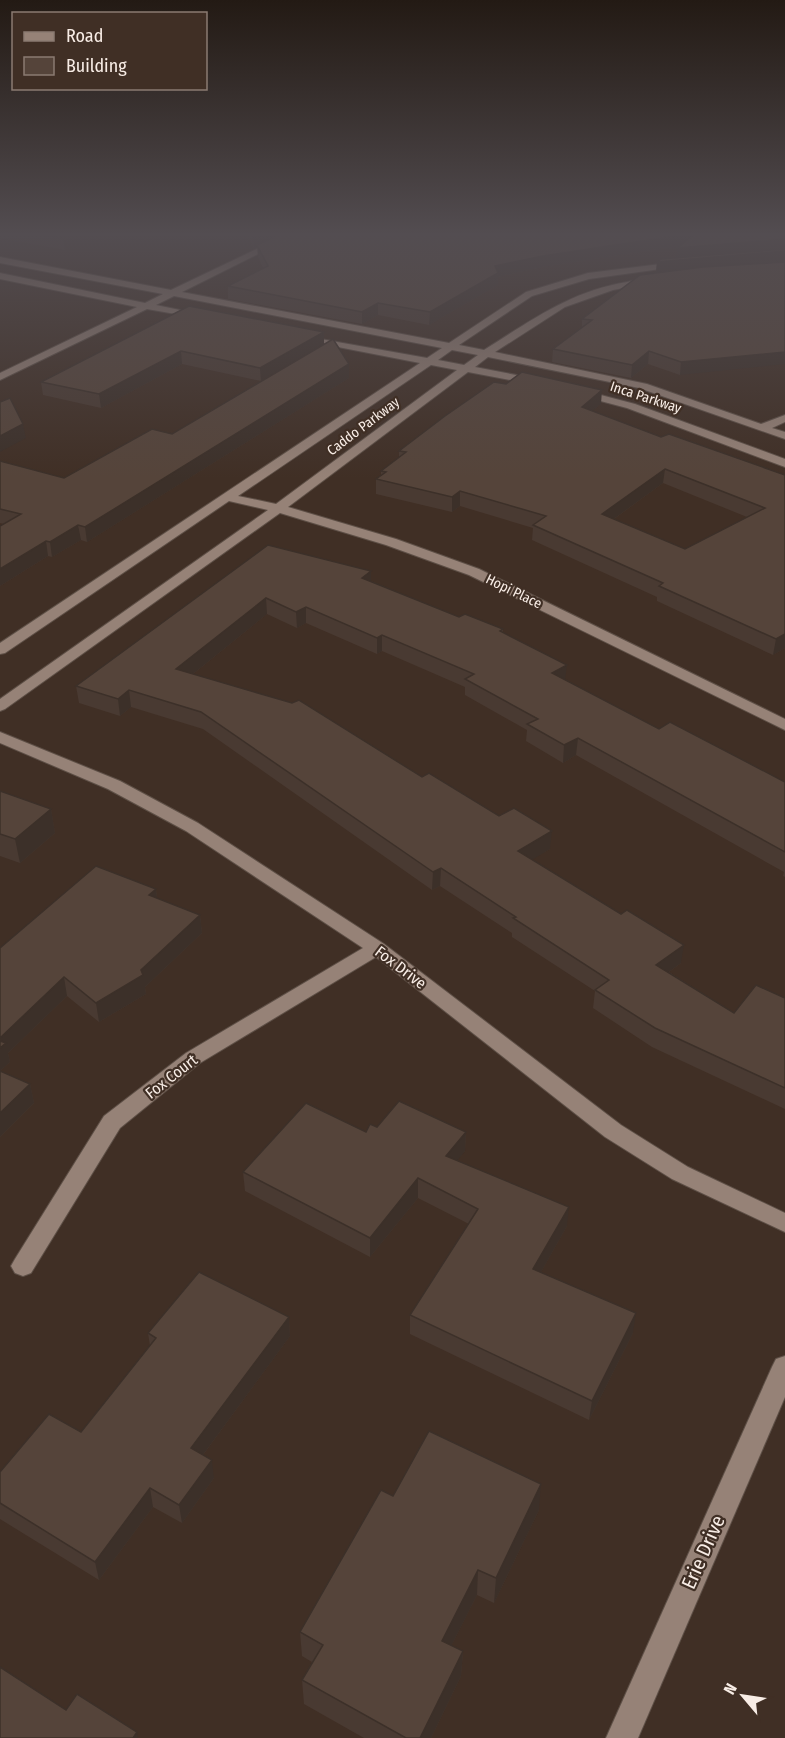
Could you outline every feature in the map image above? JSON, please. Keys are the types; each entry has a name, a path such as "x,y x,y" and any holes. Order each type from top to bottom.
{"street":[{"path":"0,377 126,316"},
{"path":"198,316 217,320"},
{"name":"Inca Parkway","path":"294,316 643,386 785,436"},
{"name":"Caddo Parkway","path":"0,650 495,316"},
{"name":"Caddo Parkway","path":"0,706 278,508 487,353 545,316"},
{"path":"287,334 545,384"},
{"name":"Inca Parkway","path":"567,389 631,405 785,463"},
{"path":"760,428 785,418"},
{"name":"Hopi Place","path":"227,497 278,508 391,542 474,572 785,725"},
{"name":"Fox Drive","path":"0,737 33,753 114,785 192,827 378,948 613,1131 680,1173 785,1223"},
{"name":"Fox Court","path":"23,1266 112,1122 193,1058 378,948"},
{"name":"Erie Drive","path":"622,1738 785,1367"}],"building":[{"path":"169,316 241,316 324,332 260,368 181,351 99,394 41,382"},
{"path":"586,316 785,316 785,352 681,362 649,351 632,365 553,349 592,320 582,319"},
{"path":"333,339 349,364 85,527 78,525 0,569 0,526 21,514 0,509 0,461 64,478 152,429 172,434"},
{"path":"522,372 602,390 582,407 661,437 669,434 785,475 785,634 776,639 659,586 663,583 533,525 546,516 460,491 452,497 376,479 386,472 381,471 406,452 399,451 445,416 494,382 506,384","holes":["665,469 765,508 685,549 602,514"]},
{"path":"10,398 23,424 0,436 0,402"},
{"path":"268,545 371,571 362,578 459,617 465,614 503,629 500,631 567,665 552,673 659,729 670,722 785,782 785,852 578,738 564,745 527,724 538,719 465,679 474,674 382,635 377,638 306,607 296,612 266,598 176,669 292,703 299,700 422,777 429,773 499,816 514,808 552,831 518,851 621,914 627,910 684,945 656,965 734,1013 756,985 785,998 785,1088 655,1028 595,990 609,980 441,868 433,872 201,712 129,690 118,699 76,686"},
{"path":"0,791 51,809 15,839 0,834"},
{"path":"96,866 156,889 149,895 200,915 141,970 143,975 96,1003 64,977 0,1038 0,948"},
{"path":"0,1071 30,1084 0,1113"},
{"path":"399,1101 466,1132 446,1156 569,1207 533,1269 636,1313 592,1401 410,1315 478,1209 418,1178 370,1238 243,1172 306,1103 366,1132 370,1124 377,1127"},
{"path":"199,1272 289,1317 191,1448 212,1460 179,1505 150,1488 95,1562 0,1503 0,1472 49,1414 81,1432 156,1338 148,1333"},
{"path":"429,1431 541,1484 496,1578 478,1570 442,1641 463,1651 420,1738 406,1738 302,1680 323,1645 300,1632 381,1490 393,1496"},
{"path":"0,1667 66,1710 77,1694 137,1732 133,1738 0,1738"}]}
